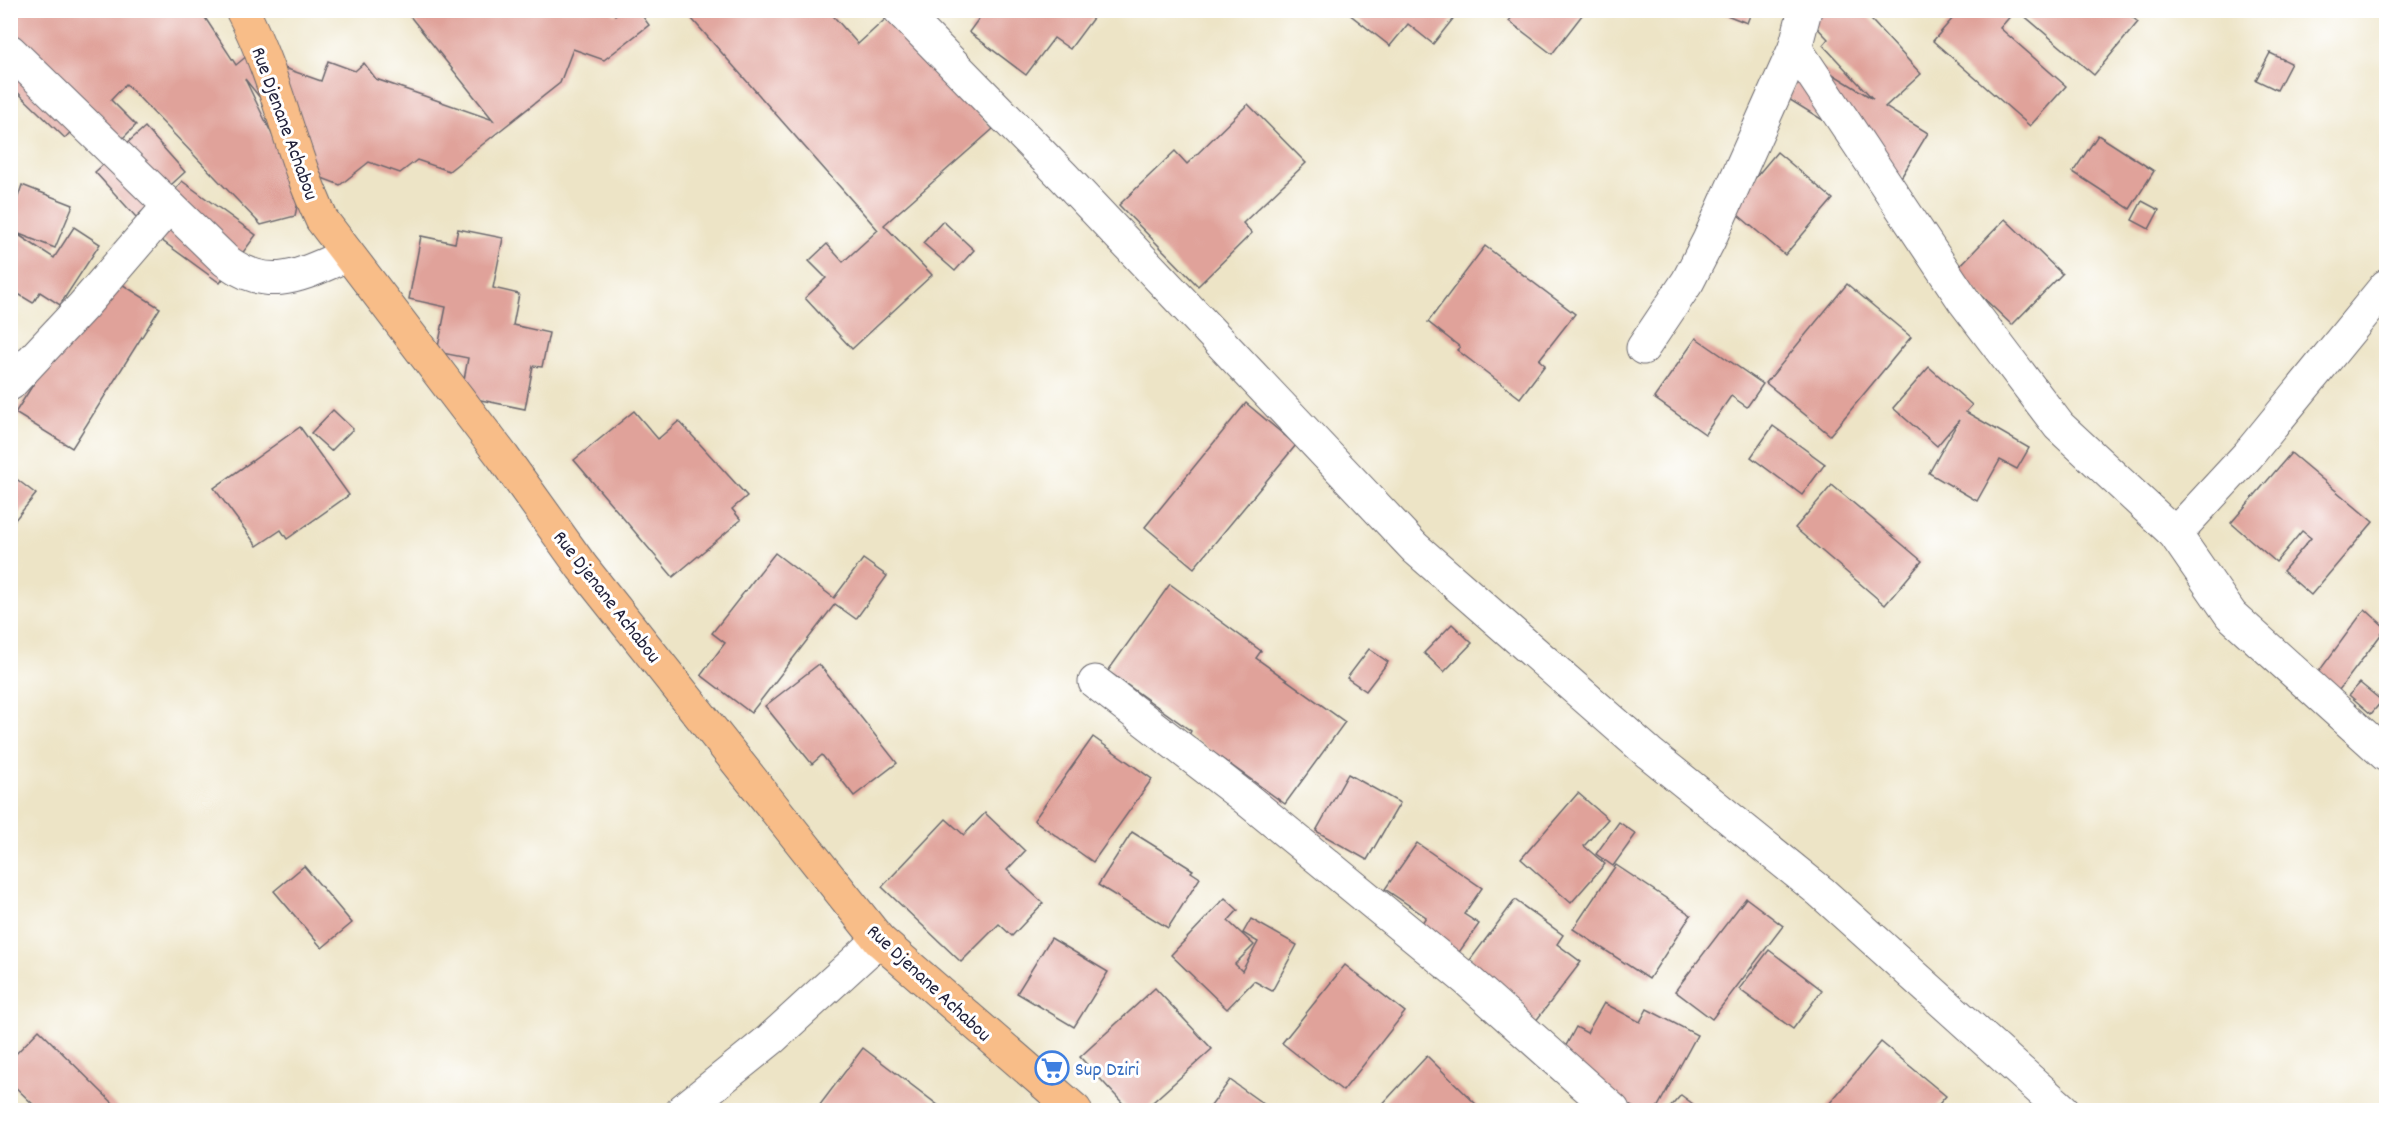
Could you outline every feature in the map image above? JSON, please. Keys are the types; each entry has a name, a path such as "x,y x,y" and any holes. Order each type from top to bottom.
{"main road":[{"name":"Rue Djenane Achabou","path":"242,10 270,79 303,180 322,220 503,458 582,567 879,940 1075,1110"}],"street":[{"path":"900,10 1063,176 1415,548 1649,753 1821,892 2063,1110"},
{"path":"1643,348 1688,281 1704,250 1795,48 1805,10"},
{"path":"1795,48 1964,301 2059,426 2175,534 2231,615 2386,754"},
{"path":"10,51 226,261 243,273 260,278 290,279 347,255"},
{"path":"10,384 83,306 170,206"},
{"path":"2175,534 2248,455 2386,286"},
{"path":"1095,682 1244,797 1456,971 1613,1110"},
{"path":"683,1110 771,1039 879,940"}],"building":[{"path":"10,10 189,10 193,14 200,10 236,65 248,55 321,81 328,61 355,71 364,63 376,79 493,120 405,10 611,10 615,15 621,10 638,10 649,25 604,60 573,49 560,83 449,171 417,160 400,173 369,162 340,185 301,170 306,155 245,79 300,192 295,216 261,225 126,84 111,100 136,125 109,152 79,123 65,138 10,85"},
{"path":"684,10 828,10 858,44 891,14 993,129 884,225 932,275 852,349 805,298 826,278 809,261 827,244 843,262 878,230"},
{"path":"985,10 1099,10 1070,49 1054,38 1026,75 969,32"},
{"path":"1350,10 1460,10 1433,44 1408,24 1390,46 1348,13"},
{"path":"1517,10 1586,10 1552,54 1509,21"},
{"path":"1714,10 1752,10 1747,23"},
{"path":"1806,10 1862,10 1921,74 1885,107 1928,133 1891,194 1873,151 1787,98 1810,60 1873,99 1823,45 1828,39 1803,13"},
{"path":"1960,10 2012,10 2014,12 2000,28 2066,86 2030,126 1933,41"},
{"path":"2023,10 2124,10 2138,22 2094,75 2021,13"},
{"path":"2270,53 2291,63 2277,90 2256,80"},
{"path":"1248,104 1306,163 1243,223 1252,233 1198,286 1119,205 1175,151 1187,164"},
{"path":"145,127 185,172 136,217 95,172"},
{"path":"2098,135 2154,171 2130,209 2073,172"},
{"path":"1777,152 1833,199 1785,255 1730,208"},
{"path":"182,181 256,235 220,283 146,229"},
{"path":"22,185 73,205 55,248 14,232 54,258 74,227 100,244 60,305 40,292 33,303 10,289 10,194 18,197"},
{"path":"2142,201 2159,210 2149,229 2132,220"},
{"path":"2005,219 2062,274 2012,325 1955,271"},
{"path":"943,221 974,250 955,271 923,243"},
{"path":"458,229 503,238 493,288 519,294 513,325 549,333 542,367 533,366 525,409 461,396 468,358 437,352 446,307 409,299 421,236 455,243"},
{"path":"1485,246 1575,314 1539,360 1545,365 1520,398 1457,350 1460,347 1428,322"},
{"path":"104,273 160,308 72,448 15,413"},
{"path":"1847,284 1911,337 1830,435 1766,383"},
{"path":"1696,338 1763,384 1747,407 1731,396 1705,434 1654,398"},
{"path":"1929,367 1972,405 1966,412 2029,448 2017,469 2000,460 1977,501 1929,473 1959,420 1937,446 1893,408"},
{"path":"1246,403 1296,445 1194,568 1145,527"},
{"path":"333,410 353,429 331,451 311,433"},
{"path":"634,411 658,439 679,421 747,496 732,509 741,520 673,577 574,460"},
{"path":"1773,426 1825,464 1802,495 1751,457"},
{"path":"300,427 349,495 287,539 281,530 257,546 214,488"},
{"path":"2291,453 2373,522 2311,595 2283,571 2311,538 2302,531 2276,562 2231,523"},
{"path":"10,474 36,494 10,526"},
{"path":"1832,485 1922,561 1885,605 1795,528"},
{"path":"775,553 834,598 863,559 887,576 856,619 835,604 751,713 701,675 725,643 712,633"},
{"path":"1170,584 1261,651 1256,658 1345,722 1285,804 1189,735 1191,731 1108,671"},
{"path":"2365,609 2386,628 2339,690 2317,674"},
{"path":"1452,624 1472,643 1444,672 1424,653"},
{"path":"1369,649 1388,662 1366,691 1347,678"},
{"path":"819,664 897,763 854,796 822,755 812,764 765,706"},
{"path":"2360,683 2382,701 2371,714 2349,695"},
{"path":"1093,737 1152,779 1093,862 1034,820"},
{"path":"1348,774 1400,803 1367,860 1316,831"},
{"path":"1578,793 1608,819 1584,846 1605,864 1571,903 1521,859"},
{"path":"985,813 1025,851 1007,870 1043,903 1012,936 999,924 961,962 882,887 946,819 964,835"},
{"path":"1619,822 1636,834 1613,866 1596,854"},
{"path":"1132,832 1193,870 1191,872 1200,878 1168,928 1098,885"},
{"path":"1417,843 1482,888 1464,914 1479,924 1450,965 1411,939 1426,917 1385,889"},
{"path":"1616,865 1691,915 1649,979 1573,929"},
{"path":"304,866 352,923 322,948 274,891"},
{"path":"1225,898 1238,910 1228,921 1254,945 1235,964 1242,971 1258,942 1243,933 1251,919 1297,945 1272,991 1254,981 1227,1009 1171,955"},
{"path":"1746,898 1783,926 1712,1019 1675,991"},
{"path":"1515,900 1563,935 1557,944 1581,962 1532,1026 1461,972"},
{"path":"1051,938 1108,972 1074,1027 1017,993"},
{"path":"1769,950 1822,990 1793,1029 1739,989"},
{"path":"1345,965 1405,1012 1343,1091 1282,1043"},
{"path":"1155,988 1212,1049 1144,1110 1129,1110 1080,1057"},
{"path":"1604,1003 1640,1022 1647,1009 1697,1035 1656,1110 1638,1110 1555,1066 1576,1027 1587,1033"},
{"path":"39,1030 119,1109 39,1110 10,1082 10,1060"},
{"path":"1881,1042 1946,1096 1934,1110 1824,1110"},
{"path":"863,1048 939,1106 936,1110 825,1110 819,1106"},
{"path":"1427,1056 1482,1110 1377,1110"},
{"path":"1230,1080 1272,1110 1208,1110"},
{"path":"1681,1095 1701,1110 1668,1110"}],"place":[{"name":"Sup Dziri","path":"1052,1068"}]}
